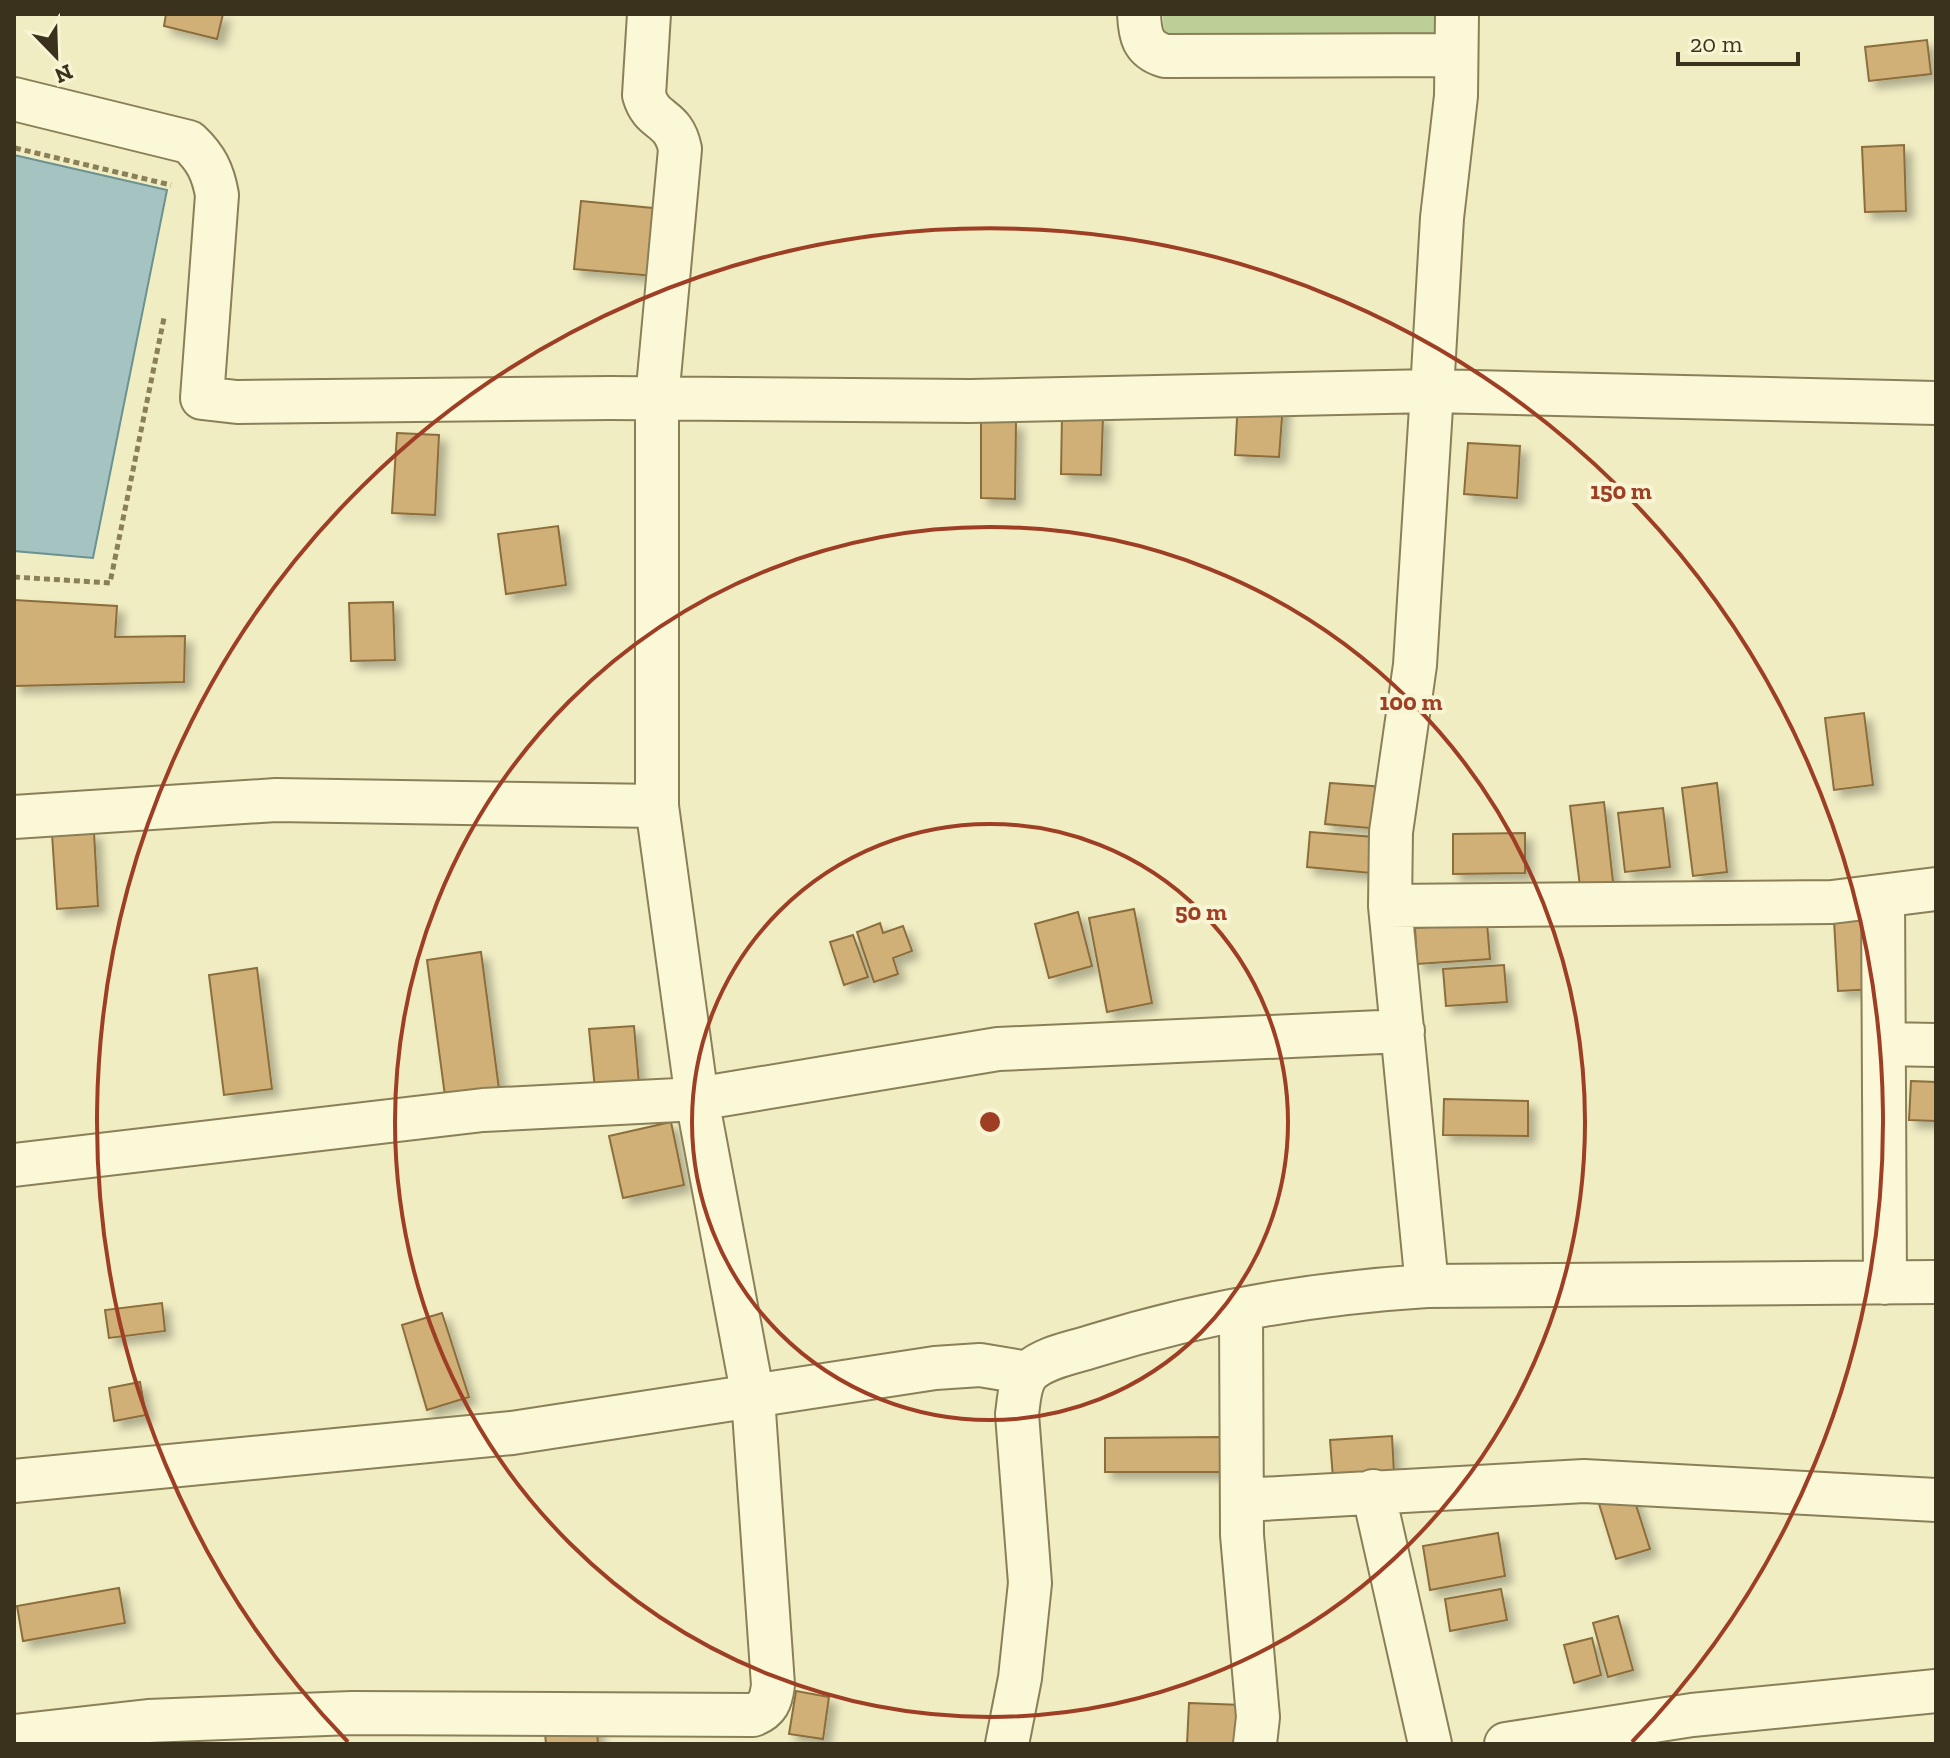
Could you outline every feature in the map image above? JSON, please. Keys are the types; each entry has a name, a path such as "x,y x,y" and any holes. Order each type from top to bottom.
{"street":[{"path":"16,1732 148,1721 352,1713 753,1715 765,1710 772,1700 753,1397 697,1099 657,806 657,399 679,168 671,126 648,107 644,95 649,14"},
{"path":"1139,14 1140,34 1146,47 1165,56 1455,55"},
{"path":"1427,1286 1390,906 1391,832 1415,665 1442,218 1454,110 1457,14"},
{"path":"14,99 189,142 206,158 217,195 197,397 237,402 657,399 970,401 1432,391 1936,403"},
{"path":"14,817 276,800 657,806"},
{"path":"1390,906 1832,902 1936,889"},
{"path":"1883,896 1885,1283"},
{"path":"14,1165 483,1110 697,1099 998,1049 1403,1031"},
{"path":"1884,1044 1936,1045"},
{"path":"1007,1744 1020,1678 1030,1583 1017,1414 1020,1391 1028,1373 1051,1359 1135,1333 1339,1293 1427,1286 1936,1282"},
{"path":"1241,1310 1242,1535 1258,1717 1255,1744"},
{"path":"14,1481 512,1433 935,1368 980,1365 1028,1373"},
{"path":"1243,1500 1584,1481 1936,1500"},
{"path":"1373,1491 1430,1744"},
{"path":"1506,1744 1692,1715 1936,1691"}],"path":[{"path":"15,148 175,186"},
{"path":"14,577 110,583 165,312"}],"green space":[{"path":"1163,14 1434,14 1434,34 1164,43"}],"water":[{"path":"14,155 167,190 93,558 14,551"}],"building":[{"path":"166,14 223,14 217,39 164,26"},
{"path":"1927,40 1931,74 1869,81 1865,47"},
{"path":"1904,145 1906,211 1865,212 1862,147"},
{"path":"581,201 673,210 666,277 574,269"},
{"path":"1238,401 1283,404 1279,457 1235,455"},
{"path":"1062,416 1103,416 1101,475 1061,474"},
{"path":"981,422 1016,422 1015,499 981,498"},
{"path":"397,433 439,435 435,515 392,513"},
{"path":"1468,443 1520,446 1517,498 1464,494"},
{"path":"558,526 566,585 506,594 498,534"},
{"path":"14,600 117,606 115,637 185,636 184,682 14,686"},
{"path":"393,602 395,660 351,661 349,603"},
{"path":"1864,713 1873,785 1834,790 1825,718"},
{"path":"1330,783 1385,787 1381,829 1325,824"},
{"path":"1717,783 1727,872 1693,876 1682,788"},
{"path":"1604,802 1613,882 1580,886 1570,806"},
{"path":"1663,808 1670,867 1625,872 1618,813"},
{"path":"94,832 98,906 57,909 52,834"},
{"path":"1310,832 1374,837 1371,873 1307,867"},
{"path":"1525,833 1525,873 1453,874 1453,834"},
{"path":"1134,909 1152,1003 1107,1012 1089,918"},
{"path":"1078,912 1092,966 1049,978 1035,924"},
{"path":"1872,918 1876,989 1838,991 1834,920"},
{"path":"880,923 883,933 903,926 912,951 893,958 898,974 874,982 857,932"},
{"path":"1487,923 1490,959 1417,964 1415,928"},
{"path":"853,935 868,977 844,985 830,942"},
{"path":"481,952 499,1089 445,1096 427,960"},
{"path":"1504,965 1507,1002 1446,1006 1443,969"},
{"path":"257,968 272,1089 224,1095 209,975"},
{"path":"634,1026 639,1084 595,1089 589,1029"},
{"path":"1911,1081 1936,1082 1936,1121 1909,1120"},
{"path":"1444,1099 1528,1101 1528,1136 1443,1135"},
{"path":"671,1122 684,1185 623,1198 609,1136"},
{"path":"162,1303 165,1331 109,1338 105,1310"},
{"path":"442,1313 469,1397 427,1410 402,1325"},
{"path":"140,1382 146,1415 114,1421 109,1388"},
{"path":"1392,1436 1394,1473 1333,1478 1330,1440"},
{"path":"1220,1437 1220,1472 1105,1472 1105,1438"},
{"path":"1629,1483 1650,1549 1616,1559 1596,1494"},
{"path":"1498,1533 1505,1576 1430,1590 1423,1546"},
{"path":"119,1588 125,1623 23,1641 17,1606"},
{"path":"1501,1589 1507,1620 1450,1631 1445,1599"},
{"path":"1618,1616 1633,1670 1608,1677 1593,1623"},
{"path":"1592,1638 1601,1675 1574,1683 1564,1645"},
{"path":"796,1691 829,1697 823,1739 789,1734"},
{"path":"1189,1703 1242,1705 1240,1744 1187,1744"},
{"path":"596,1718 598,1744 546,1744 544,1723"}]}
